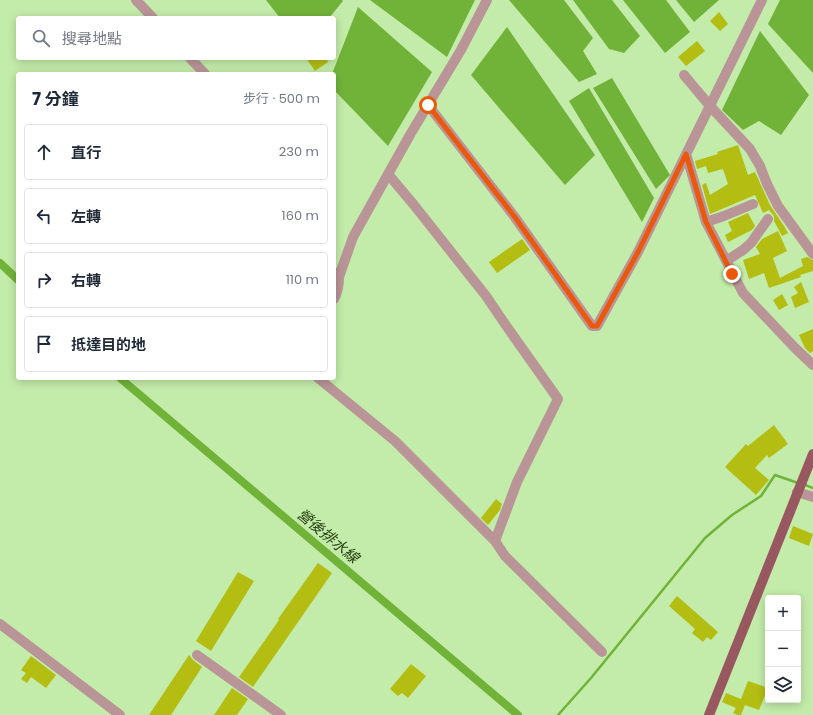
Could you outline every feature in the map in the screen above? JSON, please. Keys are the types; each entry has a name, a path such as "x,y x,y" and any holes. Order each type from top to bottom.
{"main road":[{"path":"709,715 735,653 813,454"}],"lane":[{"path":"136,0 151,16"},
{"path":"336,296 338,293 336,275 353,236 461,50 487,0"},
{"path":"428,105 514,216 592,326 597,326 622,282 762,0"},
{"path":"192,60 203,72"},
{"path":"684,75 710,106 750,149 760,166 778,206 813,254"},
{"path":"686,154 706,222 743,293 795,348 813,364"},
{"path":"388,174 486,296 558,399 516,482 495,541"},
{"path":"706,222 753,204"},
{"path":"726,261 751,243 768,219"},
{"path":"320,380 395,441 495,541 505,556 602,652"},
{"path":"797,492 813,497"},
{"path":"0,624 120,715"},
{"path":"197,655 281,715"}],"shaded area":[{"path":"266,0 343,1 331,16 278,16"},
{"path":"370,0 475,0 447,57"},
{"path":"509,0 564,0 593,38 583,51 597,74 579,82"},
{"path":"573,0 612,0 640,36 624,53 609,49"},
{"path":"623,0 666,0 690,32 665,53"},
{"path":"676,0 719,0 694,22"},
{"path":"780,0 813,0 813,73 768,24"},
{"path":"358,7 432,72 388,146 336,92 336,72 333,72"},
{"path":"507,27 595,155 565,185 471,75"},
{"path":"760,31 809,95 781,135 759,121 743,130 722,110"},
{"path":"612,78 670,175 656,189 593,88"},
{"path":"589,88 654,198 642,222 569,101"}],"building":[{"path":"719,12 728,24 720,31 710,21"},
{"path":"697,41 705,51 686,66 678,57"},
{"path":"307,60 327,60 328,62 315,71"},
{"path":"738,145 748,175 755,172 770,205 788,233 782,236 774,221 774,216 769,210 763,213 755,195 710,214 702,185 706,183 710,195 728,184 723,169 708,173 706,166 697,169 695,161 718,154 717,152"},
{"path":"748,213 755,226 752,230 728,242 725,235 732,231 728,222"},
{"path":"778,231 787,251 773,258 780,278 803,266 801,259 807,257 813,260 813,271 800,275 801,277 769,288 764,273 749,279 743,260 760,254 756,247 762,239"},
{"path":"522,239 530,250 497,273 489,262"},
{"path":"801,282 809,302 795,308 791,297 798,293 794,287"},
{"path":"782,294 788,305 779,310 773,300"},
{"path":"813,329 813,351 810,353 805,348 799,335"},
{"path":"774,425 788,444 769,458 767,455 755,468 769,480 756,495 725,467 746,444 748,446"},
{"path":"496,499 502,504 500,510 488,525 481,518"},
{"path":"793,526 813,534 809,546 789,538"},
{"path":"318,563 332,573 253,687 239,677"},
{"path":"238,572 254,581 211,651 196,641"},
{"path":"677,596 718,632 711,640 707,637 703,642 692,633 695,629 669,606"},
{"path":"189,655 202,667 171,715 149,715"},
{"path":"31,656 56,675 46,688 31,677 27,683 21,679 26,673 21,670"},
{"path":"411,664 426,676 408,698 402,693 398,696 390,689"},
{"path":"748,681 765,687 765,695 759,710 745,705 741,715 738,715 733,713 736,708 722,702 726,693 741,699"},
{"path":"232,688 248,699 237,715 214,715"}],"waterway":[{"name":"營後排水線","path":"0,263 16,278"},
{"name":"營後排水線","path":"122,380 518,715"},
{"path":"558,715 591,678 705,538 732,515 761,496 775,475 798,483"},
{"path":"803,484 813,488"}],"route":[{"path":"428,105 514,216 592,326 597,326 622,282 686,154 706,222 732,274"}]}
